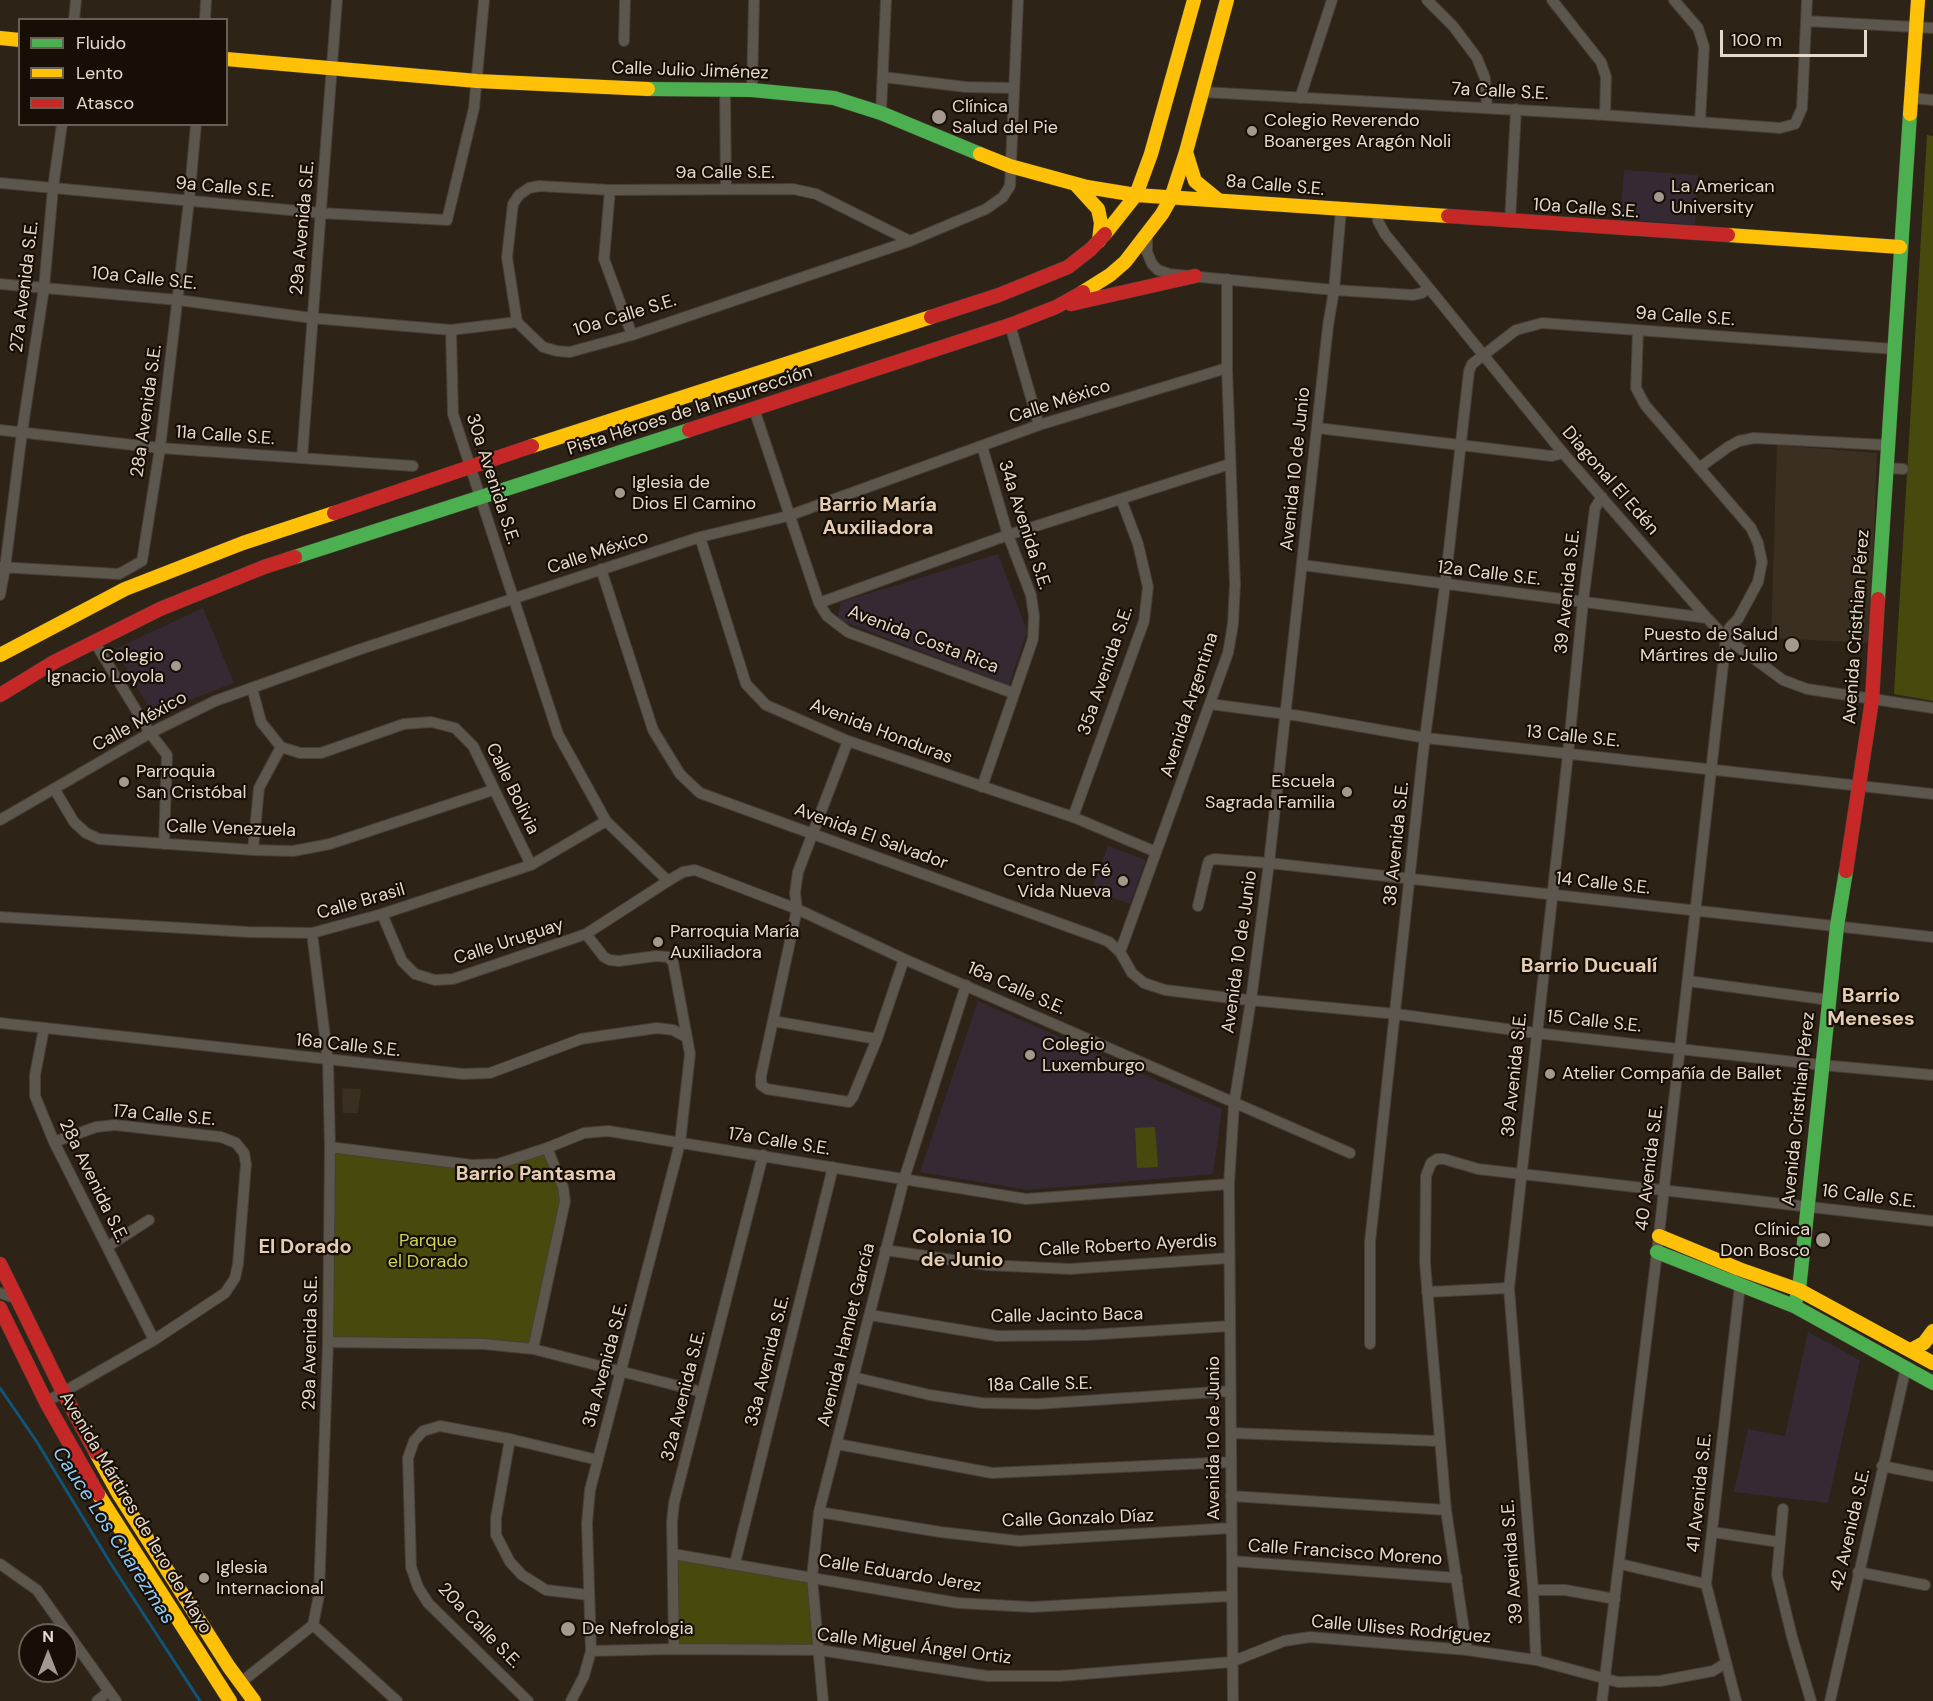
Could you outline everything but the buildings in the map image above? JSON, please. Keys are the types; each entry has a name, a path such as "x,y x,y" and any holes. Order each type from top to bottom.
{"main road":[{"name":"Pista Héroes de la Insurrección","path":"0,655 125,589 174,568 602,423 999,295 1068,267 1082,258 1099,241 1136,195 1151,154 1194,0"},
{"name":"Pista Héroes de la Insurrección","path":"0,695 54,662 160,609 264,567 754,410 1010,325 1056,307 1110,275 1130,257 1171,198 1203,92 1227,0"},
{"name":"Avenida Cristhian Pérez","path":"1798,1290 1837,926 1872,700 1886,445 1918,0"},
{"path":"0,38 18,40"},
{"name":"Calle Julio Jiménez","path":"228,59 477,81 653,89 752,90 834,98 881,113 1010,166 1072,183 1136,195"},
{"path":"1186,152 1195,181 1217,199"},
{"path":"1072,183 1088,195 1097,207 1101,223 1099,241"},
{"name":"8a Calle S.E.","path":"1136,195 1377,212"},
{"name":"10a Calle S.E.","path":"1377,212 1900,247"},
{"path":"1056,307 1195,276"},
{"path":"1659,1236 1798,1290 1931,1362"},
{"path":"1657,1252 1794,1306 1933,1383"},
{"path":"1770,1280 1789,1273 1801,1257"},
{"name":"Avenida Mártires de 1ero de Mayo","path":"0,1264 63,1392 118,1493 150,1546 254,1701"},
{"path":"1794,1306 1798,1290"},
{"name":"Avenida Mártires de 1ero de Mayo","path":"0,1308 46,1402 103,1502 230,1701"},
{"path":"1911,1350 1924,1342 1933,1332"},
{"path":"103,1502 118,1493"}],"street":[{"path":"74,18 76,0"},
{"path":"204,18 206,0"},
{"name":"29a Avenida S.E.","path":"302,458 337,0"},
{"path":"477,81 484,0"},
{"path":"624,41 625,0"},
{"path":"752,90 754,0"},
{"path":"881,113 886,0"},
{"path":"1010,166 1017,0"},
{"path":"1300,98 1332,0"},
{"path":"1426,0 1453,26 1478,58 1485,78 1487,108"},
{"path":"1552,0 1601,62 1606,77 1605,115"},
{"path":"1674,0 1698,28 1704,47 1700,122"},
{"path":"1808,0 1806,21 1933,28"},
{"name":"7a Calle S.E.","path":"1203,92 1516,109 1780,128 1795,124 1802,108 1806,21"},
{"path":"883,76 966,87 1012,88"},
{"name":"9a Calle S.E.","path":"0,183 321,213 447,220 474,108 477,81"},
{"path":"725,90 726,189"},
{"path":"1911,98 1933,100"},
{"path":"1510,222 1516,109"},
{"name":"27a Avenida S.E.","path":"0,595 44,288 53,188 62,126"},
{"name":"28a Avenida S.E.","path":"3,568 119,574 142,561 160,448 196,126"},
{"name":"10a Calle S.E.","path":"0,284 178,300 312,318 452,330 517,322 543,346 557,351 570,352 632,335 910,241 986,209 1003,197 1010,186 1010,166"},
{"name":"9a Calle S.E.","path":"517,322 507,257 513,204 519,195 529,188 539,186 610,189 793,189 816,194 910,241"},
{"path":"610,189 604,260 632,335"},
{"name":"Avenida 10 de Junio","path":"1233,1701 1229,1184 1234,1104 1251,1000 1269,863 1334,290 1341,210"},
{"name":"Diagonal El Edén","path":"1377,212 1381,228 1563,453 1726,638 1783,680 1807,689 1933,708"},
{"path":"1147,234 1147,252 1154,267 1169,273 1334,290 1413,295 1422,293 1428,288"},
{"name":"Avenida Argentina","path":"1120,952 1228,653 1233,624 1235,584 1227,368 1227,279"},
{"name":"9a Calle S.E.","path":"1483,355 1516,330 1542,323 1894,349"},
{"path":"1010,325 1039,425"},
{"name":"30a Avenida S.E.","path":"452,330 453,414 558,734 606,821 668,881"},
{"path":"1638,330 1636,388 1645,405 1751,528 1758,543 1762,562 1758,582 1738,619 1730,627 1726,638"},
{"name":"38 Avenida S.E.","path":"1370,1344 1370,1242 1426,738 1446,585 1468,371 1472,364 1483,355"},
{"name":"Calle México","path":"0,820 150,733 215,701 358,650 515,600 600,569 700,537 788,516 1039,425 1227,368"},
{"name":"Avenida Costa Rica","path":"754,410 788,516 819,603 827,616 848,632 1013,693"},
{"path":"1317,428 1552,456 1563,453"},
{"name":"11a Calle S.E.","path":"0,430 160,448 413,466"},
{"path":"1699,468 1728,447 1739,441 1754,438 1886,445"},
{"name":"34a Avenida S.E.","path":"982,446 1008,535 1031,596 1034,616 1033,639 982,787"},
{"path":"819,603 1008,535 1230,464"},
{"path":"1886,468 1903,469"},
{"name":"39 Avenida S.E.","path":"1536,1660 1533,1590 1509,1288 1594,508 1602,497"},
{"name":"35a Avenida S.E.","path":"1072,817 1144,621 1148,586 1138,544 1121,499"},
{"name":"Avenida Honduras","path":"700,537 746,684 766,705 848,741 1072,817 1156,852"},
{"name":"12a Calle S.E.","path":"1302,565 1707,618"},
{"name":"Avenida El Salvador","path":"600,569 653,730 680,774 700,793 1109,942 1120,952 1132,973 1144,983 1165,990 1251,1000"},
{"name":"40 Avenida S.E.","path":"1602,1701 1681,1048 1726,638"},
{"path":"94,641 150,733 167,754 164,844"},
{"path":"252,688 261,722 281,747 259,788 254,850"},
{"name":"13 Calle S.E.","path":"1210,704 1426,738 1933,794"},
{"name":"Calle Bolivia","path":"281,747 300,753 321,753 404,724 431,722 455,728 473,746 531,865"},
{"path":"848,741 798,872 795,893 797,909 761,1076 761,1085 767,1089 849,1102 877,1039 904,959"},
{"name":"Calle Venezuela","path":"55,790 74,822 86,833 99,839 293,851 330,844 493,790"},
{"name":"Calle Brasil","path":"0,917 248,932 312,933 382,914 531,865 606,821"},
{"name":"14 Calle S.E.","path":"1198,906 1209,861 1214,859 1269,863 1933,937"},
{"name":"16a Calle S.E.","path":"668,881 683,872 695,870 797,909 904,959 1350,1153"},
{"name":"Calle Uruguay","path":"382,914 402,961 415,974 435,980 453,978 586,934 668,881"},
{"name":"29a Avenida S.E.","path":"312,933 328,1061 330,1148 328,1342 319,1595 313,1625"},
{"name":"31a Avenida S.E.","path":"571,1701 584,1676 591,1651 587,1523 590,1490 680,1143 690,1072 686,1027 673,962 668,957 656,956 610,960 604,957 586,934"},
{"path":"1688,981 1829,1000"},
{"name":"Avenida Hamlet García","path":"823,1701 812,1577 819,1512 904,1179 966,986"},
{"name":"15 Calle S.E.","path":"1251,1000 1396,1014 1536,1033 1822,1065 1933,1075"},
{"path":"773,1021 877,1039"},
{"name":"16a Calle S.E.","path":"0,1023 328,1061 463,1074 490,1073 581,1039 657,1028 674,1030 686,1037"},
{"name":"28a Avenida S.E.","path":"44,1028 34,1075 35,1096 54,1142 154,1340"},
{"name":"17a Calle S.E.","path":"54,1142 96,1127 115,1125 221,1137 236,1143 244,1153 246,1164 235,1278 225,1293 154,1340"},
{"name":"17a Calle S.E.","path":"330,1148 472,1165 498,1164 548,1148 584,1133 608,1131 1026,1199 1229,1184"},
{"path":"533,1348 564,1201 563,1187 548,1148"},
{"name":"32a Avenida S.E.","path":"674,1649 672,1522 674,1503 763,1155"},
{"name":"16 Calle S.E.","path":"1428,1292 1425,1263 1426,1176 1431,1162 1444,1159 1478,1168 1933,1221"},
{"name":"33a Avenida S.E.","path":"735,1563 833,1167"},
{"path":"106,1247 149,1220"},
{"name":"Calle Roberto Ayerdis","path":"885,1250 987,1265 1070,1269 1229,1258"},
{"name":"41 Avenida S.E.","path":"1736,1701 1707,1584 1740,1285"},
{"path":"1467,1650 1446,1510 1428,1292 1509,1288"},
{"path":"0,1293 18,1299"},
{"name":"Calle Jacinto Baca","path":"870,1314 997,1336 1087,1335 1230,1326"},
{"path":"1931,1362 1933,1332"},
{"path":"46,1402 154,1340"},
{"path":"328,1342 484,1344 533,1348 702,1392"},
{"name":"42 Avenida S.E.","path":"1830,1701 1906,1367"},
{"name":"18a Calle S.E.","path":"853,1377 930,1395 982,1403 1037,1404 1230,1391"},
{"name":"20a Calle S.E.","path":"510,1439 440,1426 423,1431 414,1441 408,1458 411,1567 418,1587 428,1603 528,1701"},
{"path":"1231,1432 1439,1441"},
{"path":"589,1596 546,1590 522,1575 510,1562 496,1535 496,1518 510,1439 598,1460"},
{"path":"837,1443 992,1473 1231,1462"},
{"path":"1882,1466 1933,1476"},
{"path":"1231,1496 1446,1510"},
{"path":"1783,1509 1777,1575 1811,1701"},
{"name":"Calle Gonzalo Díaz","path":"819,1512 940,1532 1019,1541 1232,1528"},
{"path":"1712,1532 1779,1542"},
{"name":"Calle Eduardo Jerez","path":"673,1554 958,1603 1032,1607 1158,1602 1232,1596"},
{"name":"Calle Francisco Moreno","path":"1232,1561 1457,1578"},
{"path":"0,1564 37,1590 116,1701"},
{"path":"1620,1564 1707,1584"},
{"path":"1858,1572 1925,1585"},
{"path":"1533,1590 1565,1590 1615,1599"},
{"path":"240,1683 313,1625 397,1701"},
{"name":"Calle Ulises Rodríguez","path":"1232,1662 1284,1641 1310,1637 1467,1650 1536,1660 1618,1682 1660,1681 1713,1671 1726,1663"},
{"name":"Calle Miguel Ángel Ortiz","path":"591,1651 819,1650 987,1676 1060,1676 1232,1662"},
{"path":"97,1701 109,1691"}],"shaded area":[{"name":"La American University","path":"1624,170 1698,175 1695,225 1620,219"},
{"path":"1777,445 1877,453 1870,643 1771,638"},
{"path":"998,554 1027,631 1009,685 837,619 841,602"},
{"name":"Colegio Ignacio Loyola","path":"203,608 234,683 153,714 115,649"},
{"path":"1108,846 1146,860 1130,904 1091,890"},
{"name":"Colegio Luxemburgo","path":"978,1001 1222,1109 1213,1174 1028,1190 920,1172"},
{"path":"342,1088 361,1089 358,1113 343,1113"},
{"path":"1808,1332 1860,1360 1828,1503 1734,1492 1748,1429 1785,1436"}],"green space":[{"path":"1927,135 1933,136 1933,701 1894,694"},
{"path":"1155,1127 1158,1167 1137,1168 1135,1128"},
{"name":"Parque el Dorado","path":"330,1147 472,1165 547,1148 563,1187 533,1349 328,1342"},
{"path":"673,1554 812,1577 819,1650 674,1649"}],"waterway":[{"name":"Cauce Los Cuarezmas","path":"0,1388 37,1442 111,1564 200,1701"}],"traffic: fast":[{"path":"648,89 752,90 834,98 881,113 980,154"},
{"path":"1878,599 1910,114"},
{"path":"295,557 689,430"},
{"path":"1794,1306 1799,1290 1837,926 1846,871"},
{"path":"1657,1252 1794,1306 1933,1383"}],"traffic: slow":[{"path":"1105,234 1136,195 1151,154 1194,0"},
{"path":"1083,292 1110,275 1125,262 1162,214 1171,198 1186,152 1227,0"},
{"path":"1910,114 1918,0"},
{"path":"0,38 18,40"},
{"path":"228,59 477,81 648,89"},
{"path":"1186,152 1195,181 1217,199"},
{"path":"980,154 1010,166 1087,187 1136,195 1448,216"},
{"path":"1077,186 1098,209 1101,223 1099,241"},
{"path":"1728,235 1900,247"},
{"path":"532,446 931,317"},
{"path":"0,655 125,589 243,543 334,513"},
{"path":"1659,1236 1739,1269 1799,1290 1933,1363"},
{"path":"1911,1350 1924,1343 1933,1331"},
{"path":"96,1453 118,1493 229,1667 254,1701"},
{"path":"98,1494 230,1701"}],"traffic: jam":[{"path":"1448,216 1728,235"},
{"path":"931,317 999,295 1068,267 1091,249 1105,234"},
{"path":"1071,304 1195,276"},
{"path":"689,430 1010,325 1056,307 1083,292"},
{"path":"334,513 532,446"},
{"path":"0,695 54,662 160,609 264,567 295,557"},
{"path":"1846,871 1872,700 1878,599"},
{"path":"0,1264 96,1453"},
{"path":"0,1308 46,1402 98,1494"}],"place":[{"name":"Clínica Salud del Pie","path":"939,117"},
{"name":"Colegio Reverendo Boanerges Aragón Noli","path":"1252,131"},
{"name":"La American University","path":"1659,197"},
{"name":"Iglesia de Dios El Camino","path":"620,493"},
{"name":"Puesto de Salud Mártires de Julio","path":"1792,645"},
{"name":"Colegio Ignacio Loyola","path":"176,666"},
{"name":"Parroquia San Cristóbal","path":"124,782"},
{"name":"Escuela Sagrada Familia","path":"1347,792"},
{"name":"Centro de Fé Vida Nueva","path":"1123,881"},
{"name":"Parroquia María Auxiliadora","path":"658,942"},
{"name":"Colegio Luxemburgo","path":"1030,1055"},
{"name":"Atelier Compañía de Ballet","path":"1550,1074"},
{"name":"Clínica Don Bosco","path":"1823,1240"},
{"name":"Iglesia Internacional","path":"204,1578"},
{"name":"De Nefrologia","path":"568,1629"}],"district":[{"name":"Barrio María Auxiliadora","path":"878,518"},
{"name":"Barrio Ducualí","path":"1589,967"},
{"name":"Barrio Meneses","path":"1871,1008"},
{"name":"Barrio Pantasma","path":"536,1175"},
{"name":"El Dorado","path":"305,1248"},
{"name":"Colonia 10 de Junio","path":"962,1250"}]}
